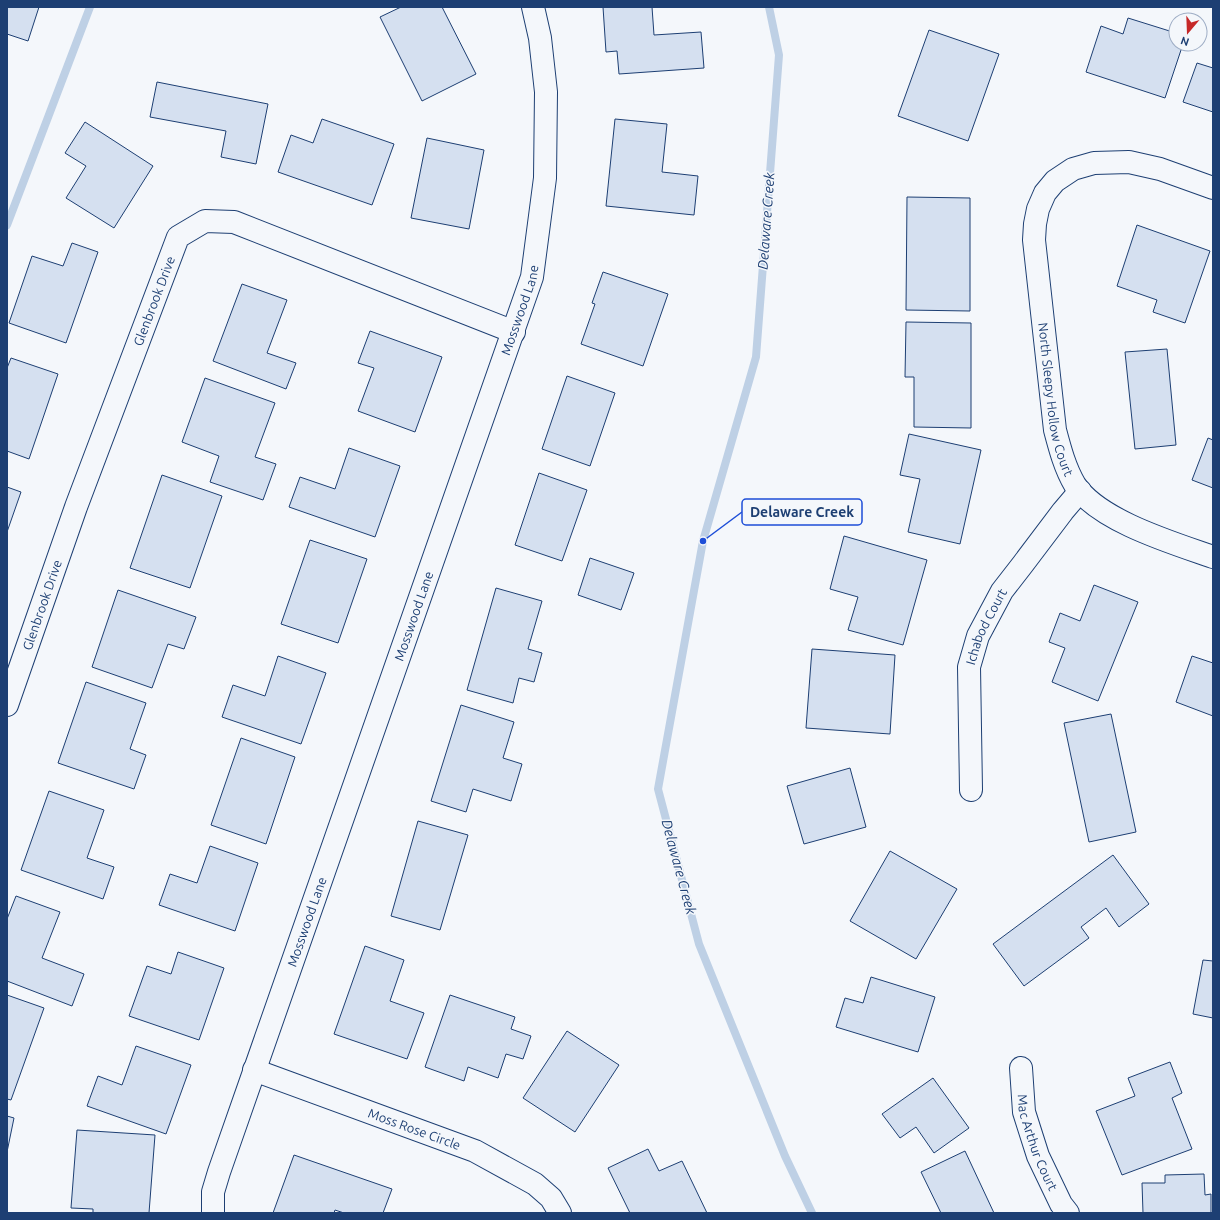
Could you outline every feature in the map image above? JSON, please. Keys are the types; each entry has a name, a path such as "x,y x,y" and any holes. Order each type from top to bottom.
{"street":[{"name":"Mosswood Lane","path":"213,1213 213,1192 219,1172 532,277 545,178 546,92 540,38 533,7"},
{"name":"North Sleepy Hollow Court","path":"1213,188 1160,169 1128,162 1094,163 1073,169 1055,181 1045,193 1038,209 1034,240 1055,430 1070,477 1080,491 1101,509 1147,533 1213,557"},
{"name":"Glenbrook Drive","path":"7,705 76,507 178,237 205,221 234,222 514,332"},
{"name":"Ichabod Court","path":"971,790 969,667 978,636 1002,591 1080,491"},
{"name":"Mac Arthur Court","path":"1021,1068 1024,1112 1038,1156 1061,1204 1068,1213"},
{"name":"Moss Rose Circle","path":"254,1070 475,1151 535,1184 551,1198 560,1213"}],"building":[{"path":"7,7 39,7 28,41 7,34"},
{"path":"401,7 442,7 476,74 422,101 380,17"},
{"path":"603,7 652,7 654,35 701,32 704,68 619,74 617,51 606,52"},
{"path":"1128,18 1168,30 1168,52 1180,52 1165,98 1086,72 1101,26 1123,34"},
{"path":"929,30 999,54 968,141 898,116"},
{"path":"1197,63 1213,68 1213,112 1183,102"},
{"path":"157,82 268,104 256,164 221,157 226,131 150,117"},
{"path":"322,119 394,144 372,205 278,172 291,135 313,143"},
{"path":"615,119 667,124 662,172 698,176 694,215 606,206"},
{"path":"85,122 153,166 114,228 66,198 86,166 65,153"},
{"path":"427,138 484,150 469,229 411,218"},
{"path":"907,197 970,198 970,311 906,310"},
{"path":"1137,225 1210,251 1185,323 1153,312 1157,300 1117,286"},
{"path":"72,243 98,252 66,343 9,323 32,256 63,266"},
{"path":"603,272 668,294 643,366 581,344 595,304 592,303"},
{"path":"242,284 287,300 267,353 296,363 286,389 213,361"},
{"path":"906,322 971,323 971,428 914,427 914,377 905,377"},
{"path":"370,331 442,357 415,432 358,411 374,368 358,363"},
{"path":"1167,349 1176,445 1135,449 1125,352"},
{"path":"11,358 58,374 29,459 7,451 7,368"},
{"path":"567,376 615,393 590,466 542,449"},
{"path":"205,378 275,403 255,457 276,464 263,500 210,482 219,456 182,442"},
{"path":"909,434 981,450 960,544 908,532 920,479 900,475"},
{"path":"1208,438 1213,440 1213,488 1192,480"},
{"path":"349,448 400,466 375,537 289,507 300,477 335,489"},
{"path":"539,473 587,490 562,561 515,545"},
{"path":"162,475 222,496 190,588 130,568"},
{"path":"7,487 21,492 7,532"},
{"path":"844,536 927,560 903,645 848,630 858,597 830,589"},
{"path":"310,540 367,559 338,643 281,624"},
{"path":"590,558 634,573 621,610 578,595"},
{"path":"1094,585 1138,602 1098,701 1052,682 1065,648 1049,642 1060,613 1080,621"},
{"path":"496,588 542,601 528,649 542,653 534,682 519,678 513,703 467,690"},
{"path":"118,590 196,617 184,649 168,644 152,688 92,667"},
{"path":"812,649 895,655 890,734 806,728"},
{"path":"278,656 326,673 301,744 222,717 233,685 265,696"},
{"path":"1192,656 1213,663 1213,716 1176,702"},
{"path":"86,682 146,703 130,749 146,755 134,789 58,763"},
{"path":"461,705 514,722 503,758 522,764 511,801 473,789 466,812 431,801"},
{"path":"1111,714 1136,832 1089,842 1064,723"},
{"path":"241,738 295,757 266,844 211,825"},
{"path":"850,768 866,827 804,844 787,786"},
{"path":"49,791 104,810 87,858 114,867 103,899 21,870"},
{"path":"418,821 468,835 440,930 391,916"},
{"path":"210,846 258,863 235,931 159,905 170,874 197,883"},
{"path":"890,851 957,889 916,959 850,921"},
{"path":"1113,855 1149,904 1119,927 1106,908 1081,927 1089,938 1024,986 993,944"},
{"path":"16,896 60,912 42,958 84,974 72,1006 7,981 7,919"},
{"path":"365,946 404,960 390,1001 424,1013 407,1059 334,1034"},
{"path":"178,952 224,968 199,1040 129,1016 147,966 171,974"},
{"path":"1203,960 1213,961 1213,1018 1193,1014"},
{"path":"871,977 935,997 918,1052 836,1027 845,998 863,1003"},
{"path":"7,995 44,1008 11,1100 7,1099"},
{"path":"450,995 515,1017 511,1029 531,1036 523,1059 506,1054 498,1078 468,1067 464,1081 425,1067"},
{"path":"567,1031 619,1065 575,1132 523,1098"},
{"path":"136,1046 191,1065 166,1134 87,1106 98,1076 122,1085"},
{"path":"1170,1062 1182,1093 1172,1098 1192,1149 1122,1175 1096,1111 1135,1096 1128,1078"},
{"path":"933,1078 969,1128 934,1153 916,1127 900,1138 882,1114"},
{"path":"7,1116 14,1118 7,1152"},
{"path":"77,1130 155,1135 149,1213 93,1213 93,1209 71,1208"},
{"path":"648,1149 659,1171 682,1161 707,1213 630,1213 608,1168"},
{"path":"965,1151 994,1213 941,1213 921,1172"},
{"path":"294,1155 392,1189 383,1213 344,1213 335,1210 334,1213 273,1213"},
{"path":"1204,1174 1205,1195 1211,1194 1211,1213 1143,1213 1142,1183 1165,1183 1165,1175"}],"waterway":[{"path":"7,225 90,7"},
{"name":"Delaware Creek","path":"769,7 779,55 756,357 703,541 658,789 699,944 785,1156 812,1213"}],"place":[{"name":"Delaware Creek","path":"703,541"}]}
